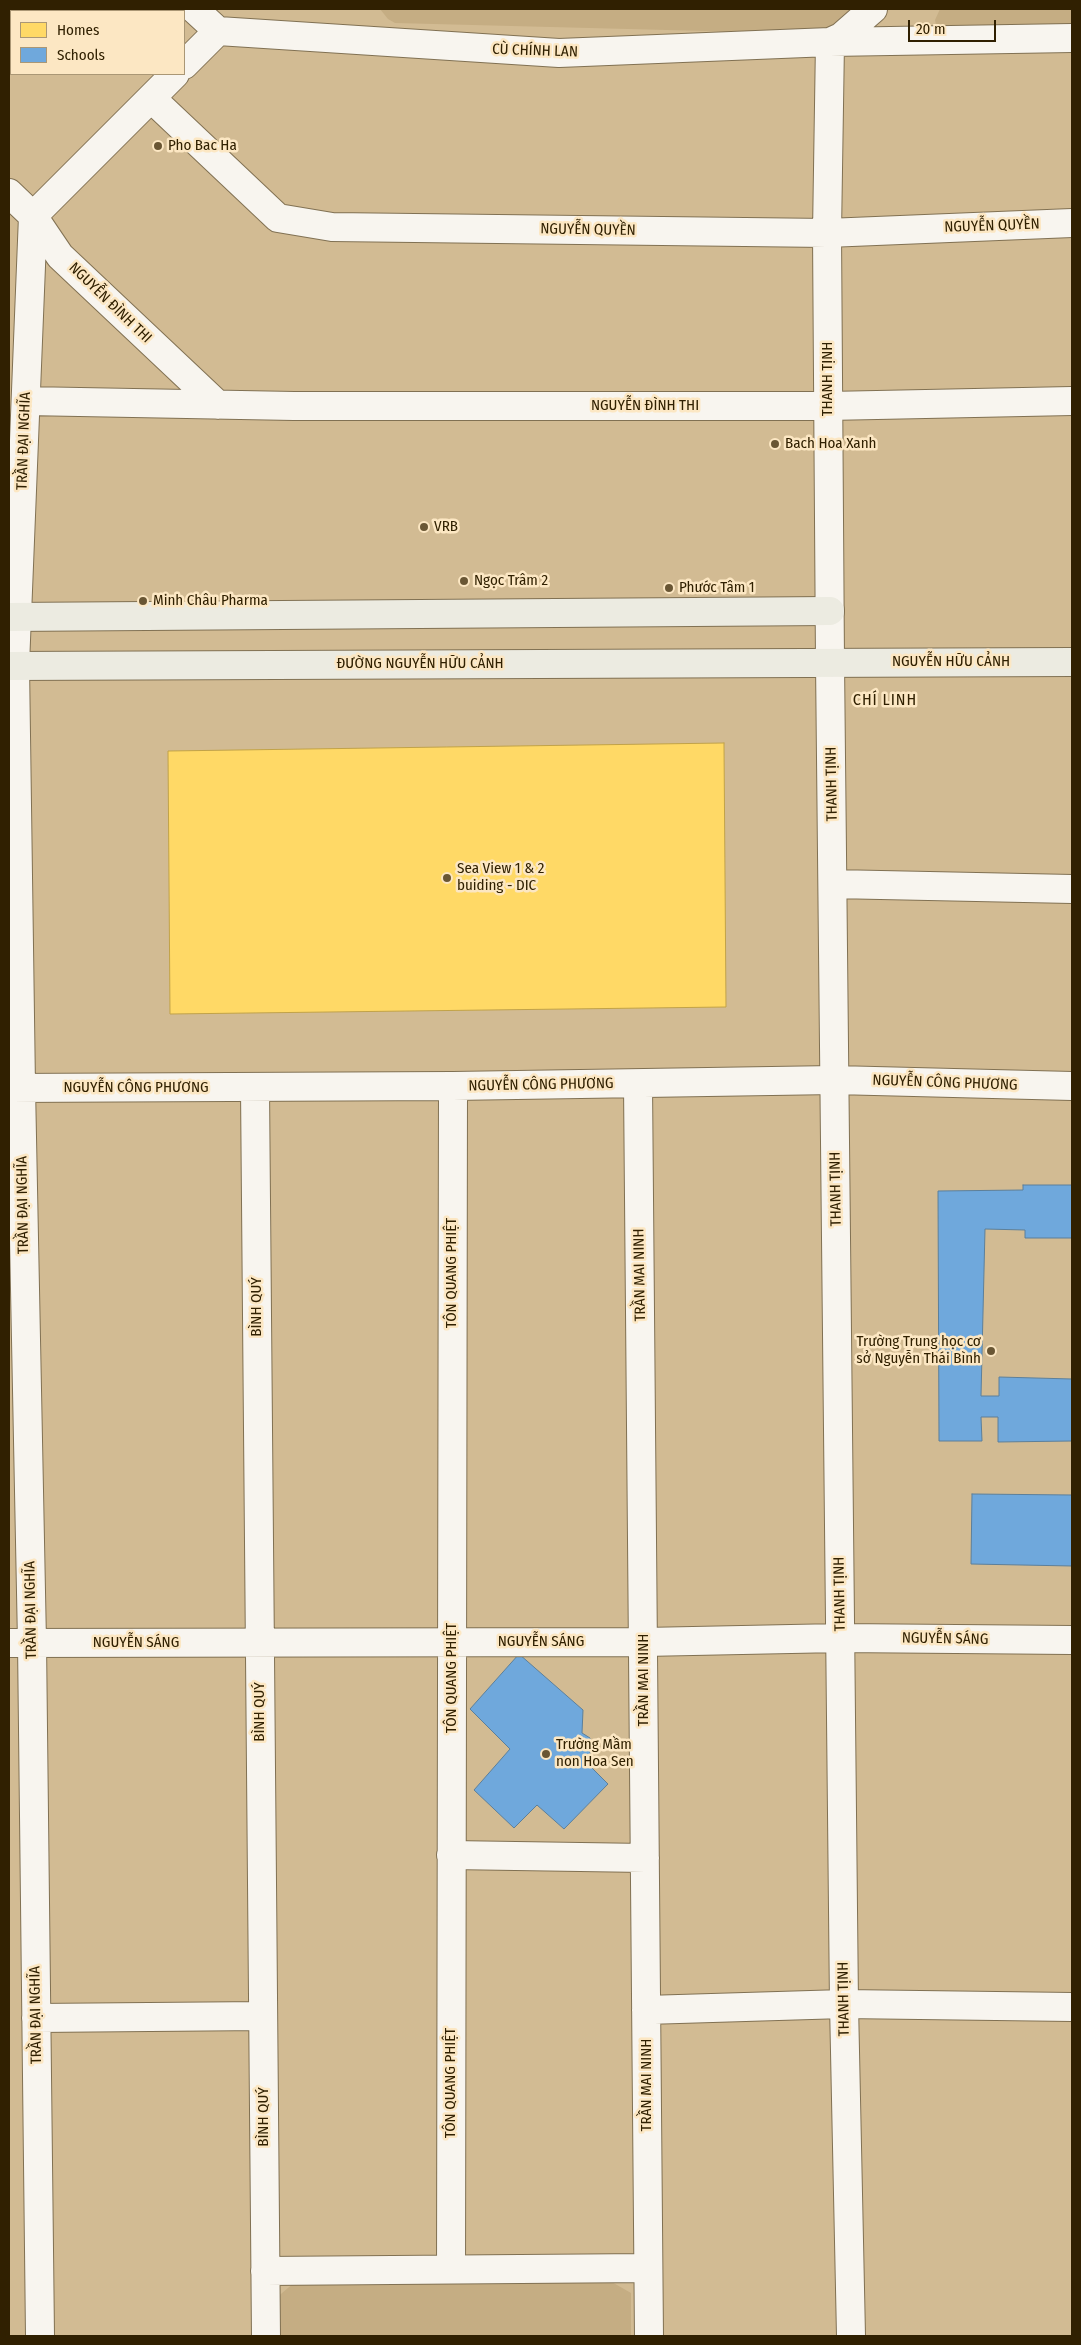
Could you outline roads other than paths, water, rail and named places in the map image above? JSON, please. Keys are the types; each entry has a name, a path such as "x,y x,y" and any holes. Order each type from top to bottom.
{"main road":[{"path":"13,617 830,612"},
{"name":"NGUYỄN HỮU CẢNH","path":"830,662 1072,662"},
{"name":"ĐƯỜNG NGUYỄN HỮU CẢNH","path":"12,666 830,662"}],"street":[{"path":"185,64 218,31 194,9"},
{"path":"830,42 841,37 873,9"},
{"name":"CÙ CHÍNH LAN","path":"218,31 559,54 830,42 1072,38"},
{"name":"THANH TỊNH","path":"830,42 827,233 830,662 844,2004 852,2336"},
{"path":"33,216 174,75"},
{"name":"NGUYỄN QUYỀN","path":"151,98 278,218 332,227 827,233 1072,223"},
{"name":"NGUYỄN ĐÌNH THI","path":"9,193 33,216 60,256 218,405"},
{"name":"TRẦN ĐẠI NGHĨA","path":"33,216 26,401 13,617 12,666 20,1642 36,2018 40,2336"},
{"name":"NGUYỄN ĐÌNH THI","path":"26,401 218,405 828,406 1072,400"},
{"path":"833,884 1072,889"},
{"name":"NGUYỄN CÔNG PHƯƠNG","path":"15,1088 255,1088 835,1080 1072,1086"},
{"name":"TRẦN MAI NINH","path":"638,1084 649,2336"},
{"name":"TÔN QUANG PHIỆT","path":"451,2269 453,1086"},
{"name":"BÌNH QUÝ","path":"255,1088 266,2336"},
{"name":"NGUYỄN SÁNG","path":"20,1642 644,1642 840,1638 1072,1640"},
{"path":"452,1855 645,1858"},
{"path":"646,2010 844,2004 1072,2007"},
{"path":"36,2018 263,2016"},
{"path":"265,2271 648,2268"}],"place":[{"name":"Pho Bac Ha","path":"158,146"},
{"name":"Bach Hoa Xanh","path":"775,444"},
{"name":"VRB","path":"424,527"},
{"name":"Ngọc Trâm 2","path":"464,581"},
{"name":"Phước Tâm 1","path":"669,588"},
{"name":"Minh Châu Pharma","path":"143,601"},
{"name":"Sea View 1 & 2 buiding - DIC","path":"447,878"},
{"name":"Trường Trung học cơ sở Nguyễn Thái Bình","path":"991,1351"},
{"name":"Trường Mầm non Hoa Sen","path":"546,1754"}],"district":[{"name":"CHÍ LINH","path":"885,701"}]}
